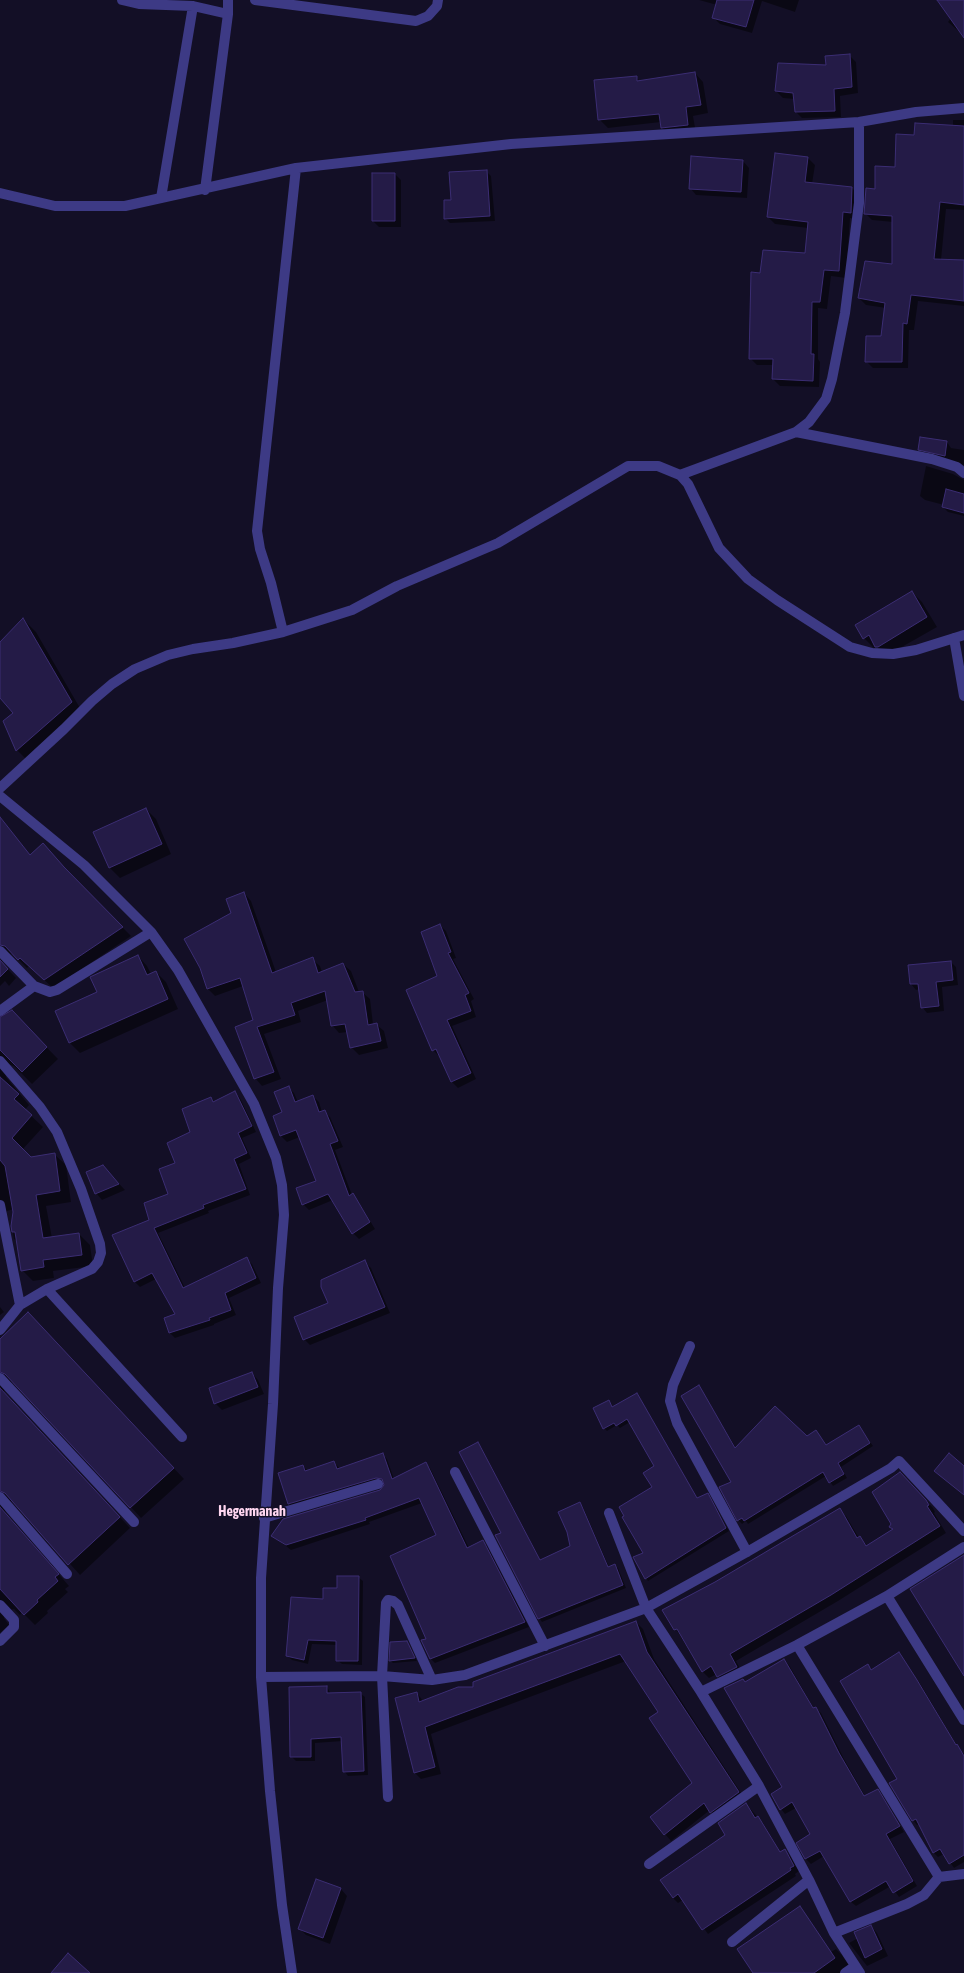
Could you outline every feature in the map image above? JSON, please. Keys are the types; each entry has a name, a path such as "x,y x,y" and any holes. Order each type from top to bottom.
{"street":[{"path":"122,0 193,6 228,14"},
{"path":"205,190 228,14 228,0"},
{"path":"255,0 416,20 428,16 437,6 438,0"},
{"path":"161,198 193,6"},
{"path":"0,193 55,206 125,206 205,190 296,168 511,144 859,122 916,112 964,108"},
{"path":"680,476 796,432 809,422 826,399 834,372 845,313 859,203 859,122"},
{"path":"283,632 271,583 260,549 257,531 296,168"},
{"path":"796,432 932,459 957,467 964,473"},
{"path":"0,788 92,701 112,684 135,669 168,655 283,632 352,610 397,586 498,543 628,466 658,466 680,476 688,484 719,548 748,578 777,600 850,647 872,653 893,654 916,650 959,636 964,696"},
{"path":"0,796 84,865 151,932 178,970 254,1104 276,1158 282,1185 284,1215 278,1288 273,1404 261,1578 261,1676 270,1791 282,1905 292,1973"},
{"path":"0,951 34,986 50,992 57,990 151,932"},
{"path":"0,1011 34,986"},
{"path":"0,1061 40,1107 57,1132 81,1190 100,1244 101,1253 98,1262 92,1269 47,1289 20,1305 0,1330"},
{"path":"0,1205 2,1222 20,1305"},
{"path":"47,1289 182,1438"},
{"path":"690,1346 673,1385 670,1400 677,1423 747,1552"},
{"path":"0,1378 134,1522"},
{"path":"261,1676 382,1676 432,1680 465,1675 646,1608 747,1552 891,1468 899,1461 964,1531"},
{"path":"454,1472 545,1646"},
{"path":"264,1518 378,1484"},
{"path":"0,1497 67,1574"},
{"path":"609,1513 646,1608 701,1692 759,1786 809,1880 834,1933 857,1970 845,1973"},
{"path":"701,1692 797,1645 887,1596 964,1547"},
{"path":"887,1596 964,1720"},
{"path":"388,1797 382,1676 386,1603 388,1600 393,1601 398,1605 432,1680"},
{"path":"0,1605 14,1620 14,1627 0,1641"},
{"path":"797,1645 939,1877"},
{"path":"649,1864 759,1786"},
{"path":"834,1933 907,1904 924,1895 939,1877 964,1874"},
{"path":"732,1942 809,1880"}],"building":[{"path":"717,0 754,0 746,27 712,18"},
{"path":"937,0 964,0 964,38"},
{"path":"850,54 852,87 834,89 835,111 795,112 793,93 775,91 778,63 826,65 825,56"},
{"path":"695,72 701,105 686,107 688,125 661,128 659,114 598,120 594,80 637,76 637,81"},
{"path":"915,123 964,126 964,205 940,202 934,259 964,260 964,301 911,295 907,324 903,323 902,362 865,362 866,336 881,336 885,303 858,298 865,261 892,264 892,216 864,214 866,188 875,189 875,166 895,167 896,134 914,135"},
{"path":"775,153 808,157 805,182 852,187 851,213 843,212 839,271 824,270 820,302 812,302 811,354 814,354 813,381 772,379 773,359 749,359 751,272 760,273 763,250 805,253 808,222 767,217"},
{"path":"691,156 743,160 741,192 689,189"},
{"path":"487,170 490,216 444,219 444,200 451,200 449,172"},
{"path":"372,173 395,173 395,221 372,221"},
{"path":"920,437 947,441 945,456 918,450"},
{"path":"946,489 964,494 964,513 942,507"},
{"path":"912,591 927,617 878,647 875,647 869,635 863,639 855,625"},
{"path":"23,618 72,702 16,751 3,721 13,713 0,698 0,642"},
{"path":"146,808 162,844 109,868 93,832"},
{"path":"0,817 30,855 43,843 64,867 123,927 44,980 20,958 18,960 5,946 0,945"},
{"path":"244,892 272,973 313,957 318,973 343,963 355,992 363,991 368,1025 377,1023 381,1041 350,1048 345,1024 331,1026 325,991 291,1003 295,1015 257,1027 274,1072 254,1079 235,1027 253,1020 240,978 207,989 200,968 184,939 231,913 226,899"},
{"path":"440,924 451,952 448,953 469,993 465,995 471,1011 447,1020 471,1073 451,1082 436,1049 432,1051 406,990 437,976 421,932"},
{"path":"138,955 147,975 156,971 168,999 69,1043 55,1011 97,992 90,977"},
{"path":"0,960 8,969 0,977"},
{"path":"951,961 953,980 936,982 939,1006 921,1008 918,984 910,984 908,965"},
{"path":"12,1010 47,1047 22,1072 0,1050 0,1017"},
{"path":"0,1077 19,1094 14,1099 32,1115 12,1138 31,1157 55,1153 60,1191 36,1195 43,1238 79,1233 82,1255 43,1260 44,1267 21,1271 15,1232 12,1232 11,1226 13,1212 5,1166 0,1160"},
{"path":"289,1086 295,1102 313,1095 319,1112 325,1110 338,1141 330,1144 349,1196 353,1193 370,1222 352,1234 328,1194 302,1205 296,1188 316,1181 296,1130 280,1136 273,1116 282,1112 274,1092"},
{"path":"235,1091 252,1126 238,1133 247,1153 234,1159 246,1189 203,1205 204,1208 154,1228 183,1288 247,1257 256,1278 225,1293 231,1310 209,1318 210,1320 169,1333 164,1318 175,1314 152,1273 134,1282 112,1235 149,1220 144,1203 168,1194 159,1169 175,1163 167,1143 190,1132 182,1109 211,1097 213,1102"},
{"path":"103,1165 119,1184 95,1194 86,1172"},
{"path":"365,1260 385,1307 303,1340 294,1317 328,1303 321,1287 321,1280"},
{"path":"28,1312 174,1468 130,1508 5,1374 0,1372 0,1339"},
{"path":"252,1372 258,1387 214,1404 209,1388"},
{"path":"699,1385 735,1448 775,1406 807,1436 816,1430 826,1445 859,1425 870,1443 838,1463 844,1474 829,1483 823,1472 744,1521 742,1518 737,1521 719,1487 731,1482 681,1396"},
{"path":"0,1388 120,1517 68,1565 5,1493 0,1491"},
{"path":"637,1393 697,1498 708,1493 726,1528 645,1579 633,1557 643,1553 622,1517 624,1516 619,1507 652,1487 643,1473 654,1466 627,1419 616,1426 614,1423 603,1429 593,1408 609,1400 612,1407"},
{"path":"478,1442 540,1560 570,1546 567,1532 558,1512 580,1502 608,1567 615,1564 623,1585 538,1619 495,1535 501,1533 459,1452"},
{"path":"383,1453 392,1479 426,1462 467,1548 483,1540 525,1622 430,1659 421,1640 426,1639 390,1556 436,1535 419,1498 365,1518 366,1520 286,1545 271,1536 283,1519 380,1490 384,1485 382,1479 376,1478 288,1504 278,1473 303,1465 305,1471 334,1461 337,1469"},
{"path":"949,1453 964,1466 964,1495 934,1471"},
{"path":"900,1472 926,1500 929,1505 927,1506 940,1526 831,1595 730,1654 737,1667 717,1677 711,1666 702,1672 677,1629 674,1630 662,1610 715,1582 840,1508 857,1538 860,1536 866,1546 893,1529 889,1527 891,1524 872,1492"},
{"path":"0,1507 59,1574 55,1577 58,1581 37,1600 38,1602 24,1615 0,1589"},
{"path":"964,1555 964,1676 910,1589"},
{"path":"337,1576 359,1576 358,1661 336,1661 336,1641 308,1640 304,1660 286,1656 291,1597 323,1599 323,1588 337,1588"},
{"path":"636,1621 647,1652 739,1792 710,1813 704,1803 664,1835 650,1817 692,1783 649,1718 658,1712 620,1654 425,1727 435,1767 414,1773 395,1698 417,1692 419,1702 458,1687 473,1687 473,1682"},
{"path":"407,1641 415,1658 389,1661 390,1642"},
{"path":"899,1652 964,1756 964,1855 949,1864 940,1849 933,1853 916,1819 912,1821 889,1783 897,1779 840,1681 868,1664 871,1670"},
{"path":"784,1659 813,1708 816,1707 839,1753 864,1796 878,1789 900,1826 886,1834 913,1881 893,1893 886,1881 850,1902 820,1851 805,1859 796,1843 810,1834 792,1802 780,1810 771,1794 782,1787 724,1688 743,1679 745,1682"},
{"path":"327,1686 327,1693 361,1692 364,1771 343,1772 341,1737 311,1739 311,1757 290,1757 289,1687"},
{"path":"746,1803 755,1818 758,1816 780,1852 785,1849 794,1866 790,1868 791,1870 702,1930 678,1894 673,1898 660,1880 725,1835 718,1823"},
{"path":"316,1879 341,1888 323,1938 298,1929"},
{"path":"800,1906 835,1958 814,1973 753,1973 737,1949"},
{"path":"871,1925 882,1949 865,1958 854,1932"},
{"path":"68,1953 90,1973 51,1973"}],"district":[{"name":"Hegermanah","path":"252,1512"}]}
